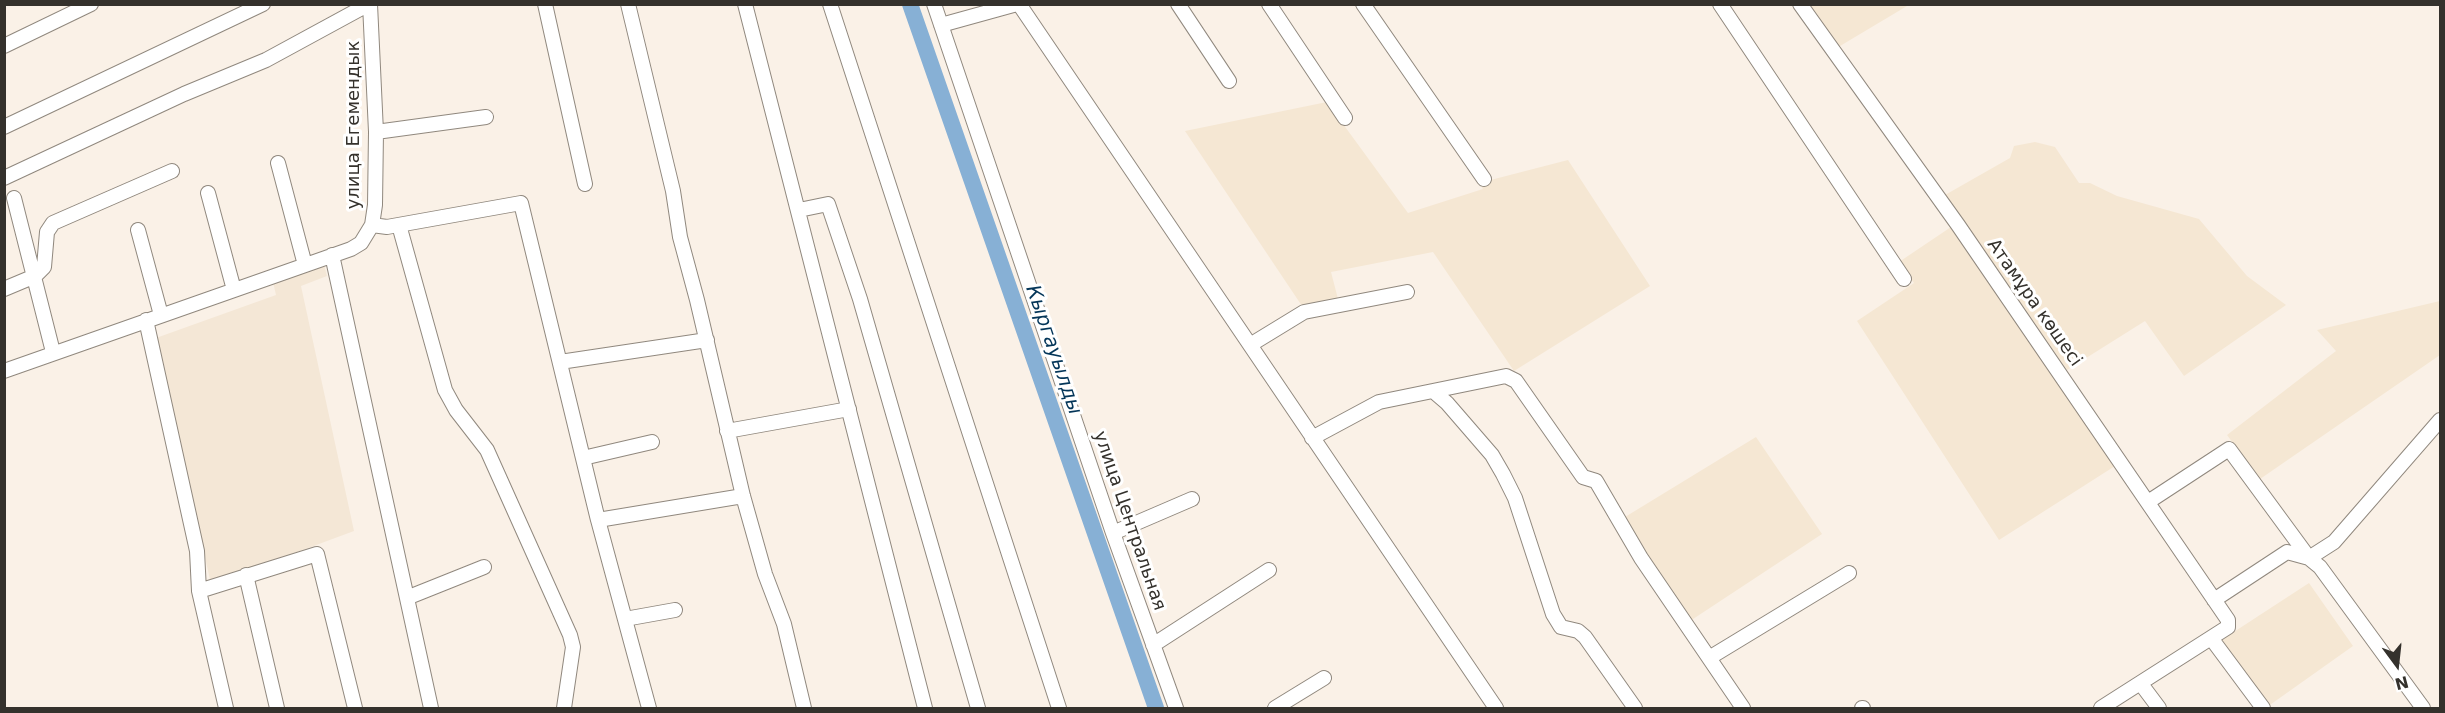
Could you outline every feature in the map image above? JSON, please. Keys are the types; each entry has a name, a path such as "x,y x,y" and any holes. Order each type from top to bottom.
{"street":[{"path":"4,46 91,4"},
{"path":"4,127 263,4"},
{"path":"4,178 184,94 266,60 369,4"},
{"name":"улица Егемендык","path":"332,255 361,243 372,225 375,205 376,132 369,4"},
{"path":"545,4 585,184"},
{"path":"628,4 674,191 680,237 742,496 765,574 784,624 804,708"},
{"path":"745,4 925,708"},
{"path":"830,4 1059,708"},
{"name":"улица Центральная","path":"933,4 1113,533 1176,708"},
{"path":"941,25 1018,4 1496,708"},
{"path":"1178,4 1229,81"},
{"path":"1269,4 1345,118"},
{"path":"1363,4 1484,179"},
{"path":"1720,4 1904,279"},
{"name":"Атамұра көшесі","path":"1800,4 1958,225 2228,620 2228,627 2211,638"},
{"path":"376,132 486,117"},
{"path":"278,163 305,265"},
{"path":"4,289 34,276 44,267 47,232 53,223 172,171"},
{"path":"208,193 234,290"},
{"path":"14,198 53,352"},
{"path":"372,225 387,227 521,203 598,520 649,708"},
{"path":"799,210 828,204 860,299 978,708"},
{"path":"399,225 445,390 456,410 487,450 570,635 573,647 564,708"},
{"path":"138,230 161,315"},
{"path":"4,371 332,255 409,597 431,708"},
{"path":"1250,345 1304,312 1407,292"},
{"path":"146,320 197,551 199,591 226,708"},
{"path":"560,362 706,340"},
{"path":"1312,438 1366,406 1506,376 1516,381 1582,477 1596,481 1641,558 1743,708"},
{"path":"1433,391 1448,403 1492,455 1503,474 1515,498 1553,614 1561,627 1578,631 1586,637 1635,708"},
{"path":"728,431 849,409"},
{"path":"2214,600 2287,552 2310,558 2334,542 2440,420"},
{"path":"583,458 652,442"},
{"path":"2148,502 2229,449 2310,558 2320,567 2423,708"},
{"path":"598,520 742,496"},
{"path":"1113,533 1192,499"},
{"path":"199,591 317,554 355,708"},
{"path":"409,597 484,567"},
{"path":"1153,645 1269,570"},
{"path":"1709,658 1849,573"},
{"path":"246,575 277,708"},
{"path":"625,619 675,610"},
{"path":"2101,708 2211,638 2263,708"},
{"path":"1275,708 1324,678"},
{"path":"2141,684 2159,708"}],"shaded area":[{"path":"1906,4 1907,6 1835,49 1805,5"},
{"path":"1327,102 1408,213 1483,189 1479,183 1568,160 1650,286 1514,371 1433,252 1331,272 1338,299 1302,306 1185,131"},
{"path":"2035,142 2055,147 2079,183 2090,183 2117,196 2199,219 2247,276 2286,305 2184,376 2145,321 2067,370 1945,195 2010,158 2014,146"},
{"path":"1951,227 2115,466 1999,540 1857,321 1914,283 1899,262"},
{"path":"324,264 327,276 301,286 354,531 211,584 156,338 276,295 273,282"},
{"path":"2440,301 2440,355 2260,479 2227,435 2336,351 2317,330"},
{"path":"1756,437 1822,534 1690,621 1648,559 1625,517"},
{"path":"2309,583 2353,646 2267,707 2220,641"}],"waterway":[{"name":"Кыргауылды","path":"910,4 1156,708"}]}
